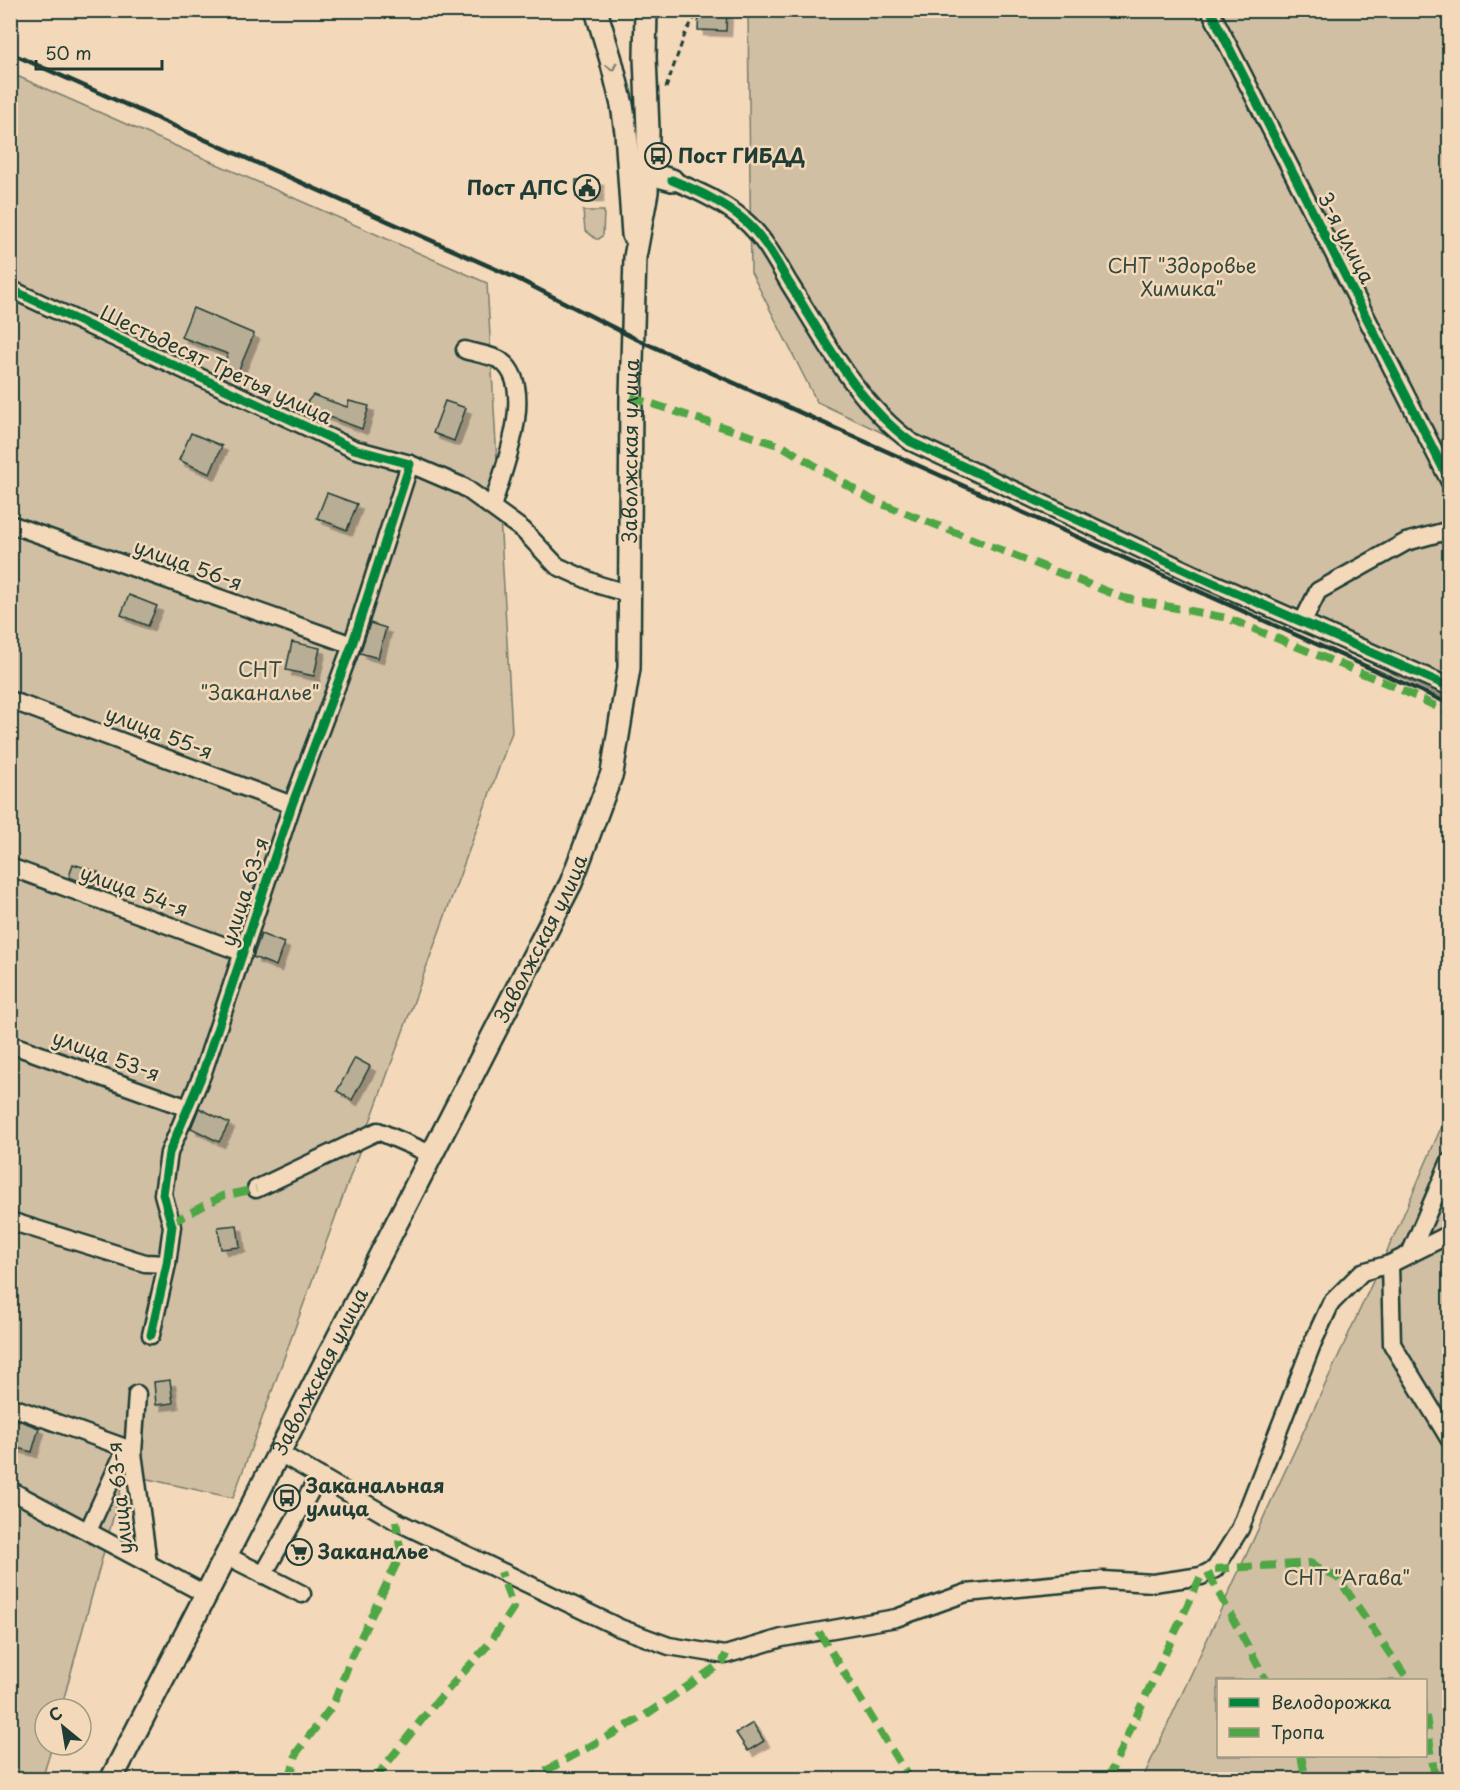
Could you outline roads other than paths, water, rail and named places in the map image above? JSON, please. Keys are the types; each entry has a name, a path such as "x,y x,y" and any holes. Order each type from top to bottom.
{"main road":[{"path":"596,10 637,170"},
{"path":"637,170 648,110 645,57 646,10"},
{"path":"637,170 672,180"},
{"name":"Заволжская улица","path":"111,1779 571,883 612,773 629,668 631,397 637,170"}],"street":[{"name":"3-я улица","path":"1209,10 1449,482"},
{"path":"672,180 721,203 745,221 765,243 839,361 864,396 892,428 911,442 1200,577 1449,687"},
{"name":"Шестьдесят Третья улица","path":"11,291 354,449 410,464 464,487 523,530 557,566 599,585 630,594"},
{"path":"465,350 501,360 516,380 516,429 492,507"},
{"name":"улица 63-я","path":"151,1335 167,1264 172,1226 163,1194 169,1153 202,1075 292,806 352,645 410,464"},
{"name":"улица 56-я","path":"10,524 352,645"},
{"path":"1303,621 1318,591 1406,542 1449,530"},
{"name":"улица 55-я","path":"10,700 292,806"},
{"name":"улица 54-я","path":"10,867 244,953"},
{"name":"улица 53-я","path":"10,1044 188,1108"},
{"path":"256,1190 378,1131 432,1154"},
{"path":"1410,1254 1449,1161"},
{"path":"10,1221 145,1263 167,1264"},
{"path":"278,1452 396,1521 620,1628 669,1646 725,1655 782,1638 896,1618 966,1593 1103,1580 1153,1583 1201,1576 1215,1569 1240,1529 1313,1342 1331,1303 1362,1272 1390,1264 1449,1234"},
{"path":"1390,1264 1392,1344 1449,1440"},
{"name":"улица 63-я","path":"137,1394 129,1450 147,1563"},
{"path":"10,1406 129,1450 88,1532"},
{"path":"263,1575 319,1476"},
{"path":"10,1490 205,1594"},
{"path":"225,1555 302,1594"}],"railway":[{"path":"10,53 518,279 634,338 1450,704"}],"place":[{"name":"Пост ГИБДД","path":"658,156"},
{"name":"Пост ДПС","path":"587,188"},
{"name":"Заканальная улица","path":"287,1498"},
{"name":"Заканалье","path":"299,1552"}],"park label":[{"name":"СНТ \"Здоровье Химика\"","path":"1182,278"},
{"name":"СНТ \"Заканалье\"","path":"260,682"},
{"name":"СНТ \"Агава\"","path":"1347,1578"}]}
